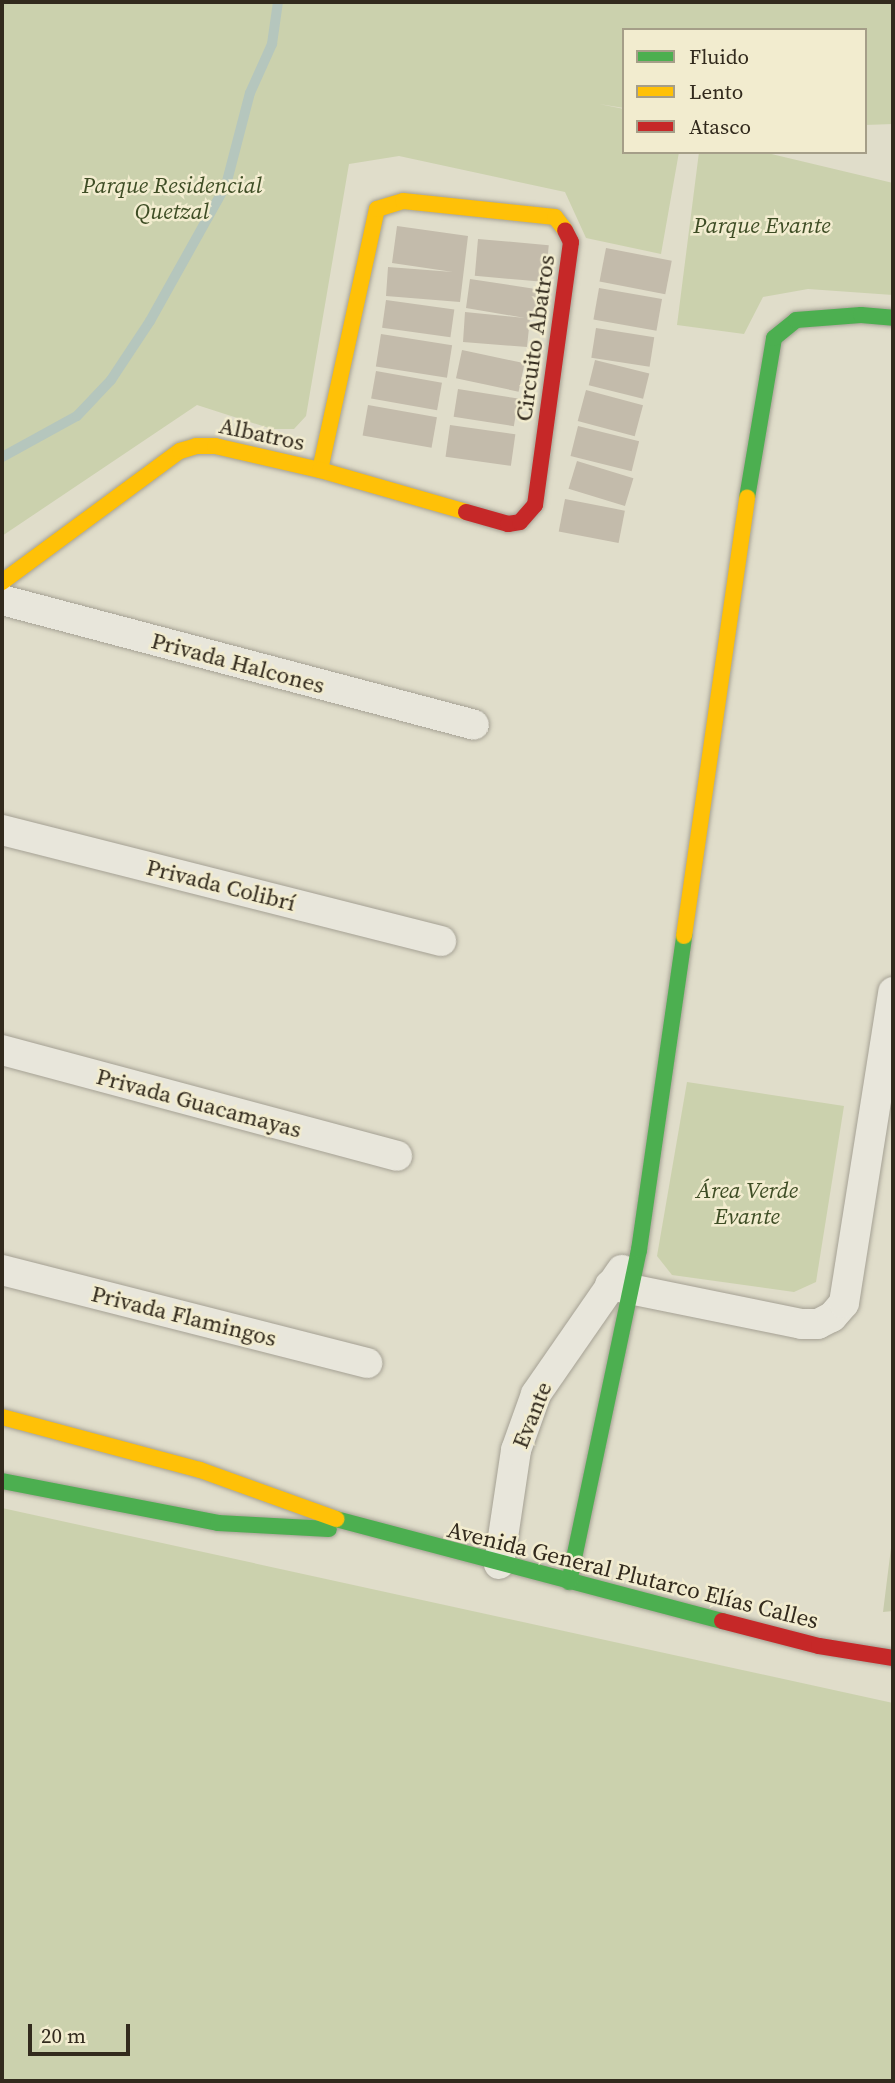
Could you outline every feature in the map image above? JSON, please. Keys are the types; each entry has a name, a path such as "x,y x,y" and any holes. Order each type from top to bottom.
{"street":[{"name":"Circuito Abatros","path":"320,470 377,209 404,201 555,217 569,231 571,242 535,505 530,516 508,523"},
{"path":"639,1250 768,353 774,338 796,320 861,315 893,318"},
{"name":"Albatros","path":"2,582 180,451 215,446 320,470 508,523"},
{"name":"Privada Halcones","path":"2,600 474,725"},
{"name":"Privada Colibrí","path":"2,830 441,941"},
{"path":"569,1582 621,1287 801,1324 818,1324 832,1317 844,1303 893,992"},
{"name":"Privada Guacamayas","path":"2,1050 397,1156"},
{"name":"Evante","path":"499,1564 516,1450 536,1394 621,1287 639,1250"},
{"name":"Privada Flamingos","path":"2,1270 367,1363"},
{"name":"Avenida General Plutarco Elías Calles","path":"2,1417 201,1471 363,1529 819,1646 893,1658"},
{"name":"Avenida General Plutarco Elías Calles","path":"2,1481 262,1529 363,1529"}],"green space":[{"name":"Parque Residencial Quetzal","path":"2,2 893,2 893,124 867,125 867,28 622,28 622,108 599,104 622,109 622,154 679,154 661,254 586,238 565,192 399,156 349,164 306,416 294,429 272,429 197,405 2,536"},
{"name":"Parque Evante","path":"699,154 771,154 893,183 893,295 808,289 763,297 744,334 677,325"},
{"name":"Área Verde Evante","path":"687,1082 844,1106 816,1282 794,1292 672,1275 657,1256"},
{"path":"2,1508 893,1703 893,2081 2,2081"},
{"path":"893,1532 893,1611 883,1612"}],"building":[{"path":"397,226 468,236 460,302 386,296 388,267 453,272 392,263"},
{"path":"478,239 549,245 546,282 475,276"},
{"path":"606,248 672,261 665,294 600,281"},
{"path":"470,279 542,290 537,319 530,318 527,347 463,342 465,312 525,318 466,308"},
{"path":"599,288 662,299 656,331 593,320"},
{"path":"386,300 454,310 450,337 382,328"},
{"path":"596,328 654,337 650,367 591,358"},
{"path":"381,334 452,345 447,378 376,367"},
{"path":"462,350 525,363 519,392 456,378"},
{"path":"595,360 649,374 643,399 589,385"},
{"path":"376,371 442,383 437,410 371,399"},
{"path":"458,389 518,399 514,426 454,417"},
{"path":"586,390 643,405 635,436 578,421"},
{"path":"368,405 437,417 432,448 363,436"},
{"path":"450,425 515,434 511,466 446,457"},
{"path":"578,426 639,441 632,471 571,456"},
{"path":"577,461 633,478 625,506 569,489"},
{"path":"565,499 625,511 619,543 559,531"}],"waterway":[{"path":"2,457 77,416 111,380 150,321 226,185 250,93 272,44 278,2"}],"traffic: fast":[{"path":"747,498 774,338 796,320 861,315 893,318"},
{"path":"569,1582 639,1250 684,936"},
{"path":"2,1481 218,1523 329,1529"},
{"path":"336,1519 722,1621"}],"traffic: slow":[{"path":"320,470 377,209 403,201 555,217 565,230"},
{"path":"2,582 180,451 196,446 215,446 320,470 466,512"},
{"path":"684,936 747,498"},
{"path":"2,1417 200,1470 336,1519"}],"traffic: jam":[{"path":"466,512 508,524 520,522 535,505 571,242 565,230"},
{"path":"722,1621 819,1646 893,1658"}]}
